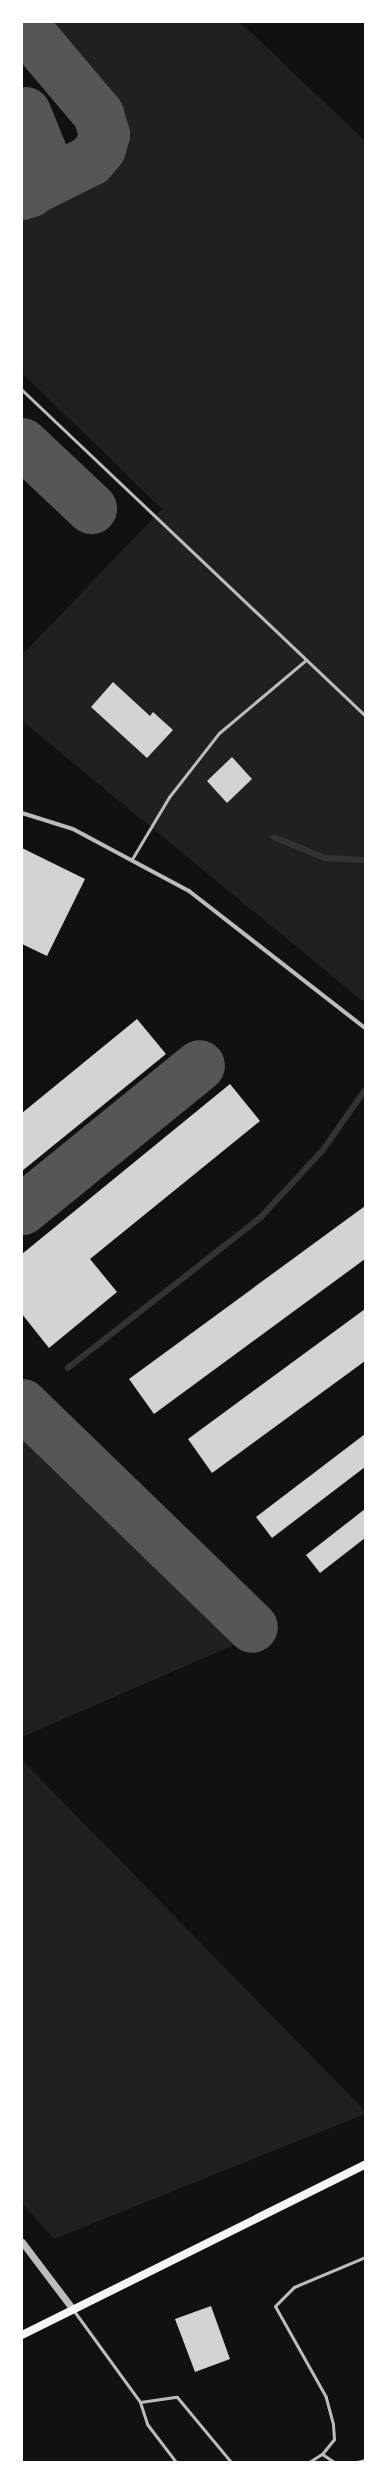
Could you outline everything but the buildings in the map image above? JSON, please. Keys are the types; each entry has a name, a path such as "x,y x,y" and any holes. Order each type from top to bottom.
{"main road":[{"path":"22,2335 72,2308 365,2165"}],"street":[{"path":"22,813 73,829 132,858 189,892 365,1028"},
{"path":"22,2242 72,2308"}],"lane":[{"path":"22,390 365,715"},
{"path":"132,858 169,797 219,733 306,660"},
{"path":"309,2462 322,2454 334,2439 326,2397 275,2306 294,2287 365,2256"},
{"path":"72,2308 140,2402 147,2424 176,2462"},
{"path":"140,2402 177,2397 231,2462"},
{"path":"322,2454 334,2462"},
{"path":"357,2462 365,2460"}],"shaded area":[{"path":"44,22 240,22 365,141 365,1003 22,721 22,655 162,509 22,373 22,212 79,187 101,172 119,149 121,138 116,108"},
{"path":"22,1428 234,1645 22,1737"},
{"path":"22,1760 365,2111 365,2114 54,2239 22,2203"}],"waterway":[{"path":"274,837 325,858 365,860"},
{"path":"68,1368 261,1217 323,1150 365,1090"}],"taxiway":[{"path":"22,24 98,114 104,134 100,148 90,160 22,194"},
{"path":"25,112 45,161 42,175 29,192"},
{"path":"22,443 91,508"},
{"path":"22,1209 199,1065"},
{"path":"22,1404 252,1627"}]}
